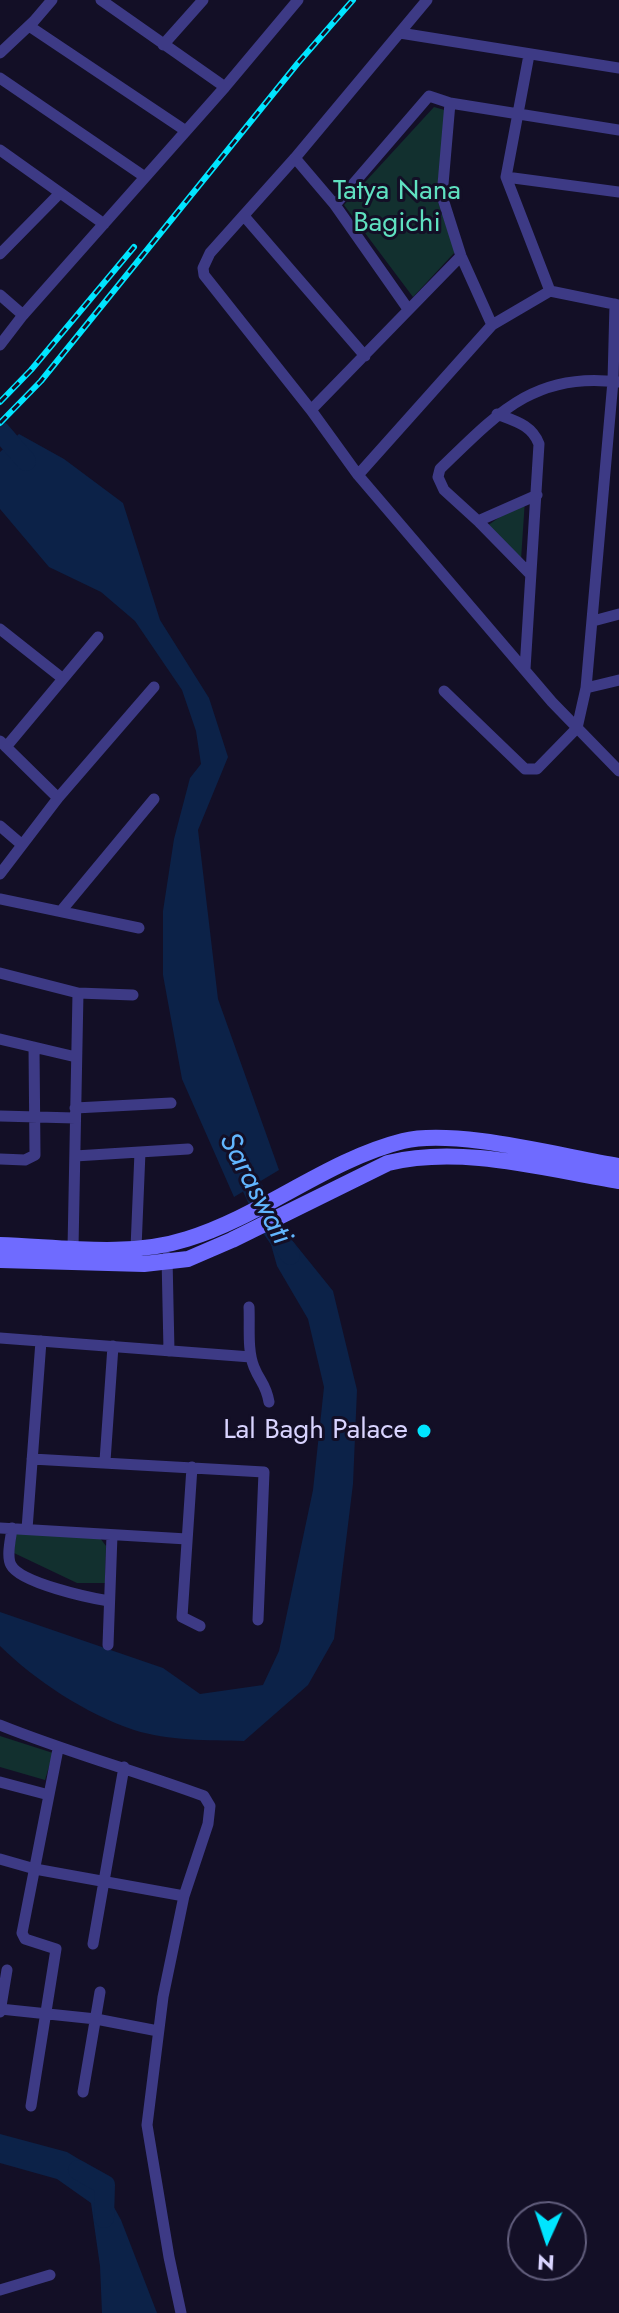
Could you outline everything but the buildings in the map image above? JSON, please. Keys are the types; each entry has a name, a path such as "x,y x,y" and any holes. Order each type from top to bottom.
{"main road":[{"path":"288,1203 339,1167 404,1141 426,1139 486,1143 619,1166"},
{"path":"0,1260 71,1264 168,1263 188,1259 228,1233 288,1203 388,1163 414,1157 505,1162 619,1181"},
{"path":"0,1245 136,1248 228,1233"}],"street":[{"path":"0,53 52,0"},
{"path":"101,0 225,87"},
{"path":"163,45 203,0"},
{"path":"0,345 298,0"},
{"path":"427,0 295,158 210,253 203,268 204,275 311,410 358,475 577,728 619,771"},
{"path":"29,26 186,131"},
{"path":"400,33 619,68"},
{"path":"529,55 506,177 550,291"},
{"path":"0,78 145,177"},
{"path":"335,205 429,96 450,103 619,130"},
{"path":"450,103 442,196 461,256 492,325"},
{"path":"1,152 104,224"},
{"path":"295,158 335,205 408,309"},
{"path":"506,177 619,192"},
{"path":"0,254 60,193"},
{"path":"244,216 365,356"},
{"path":"311,410 461,256"},
{"path":"358,475 492,325 550,291 617,304 616,381 586,688 577,728 537,769 525,769 444,691"},
{"path":"0,295 23,315"},
{"path":"530,574 444,490 438,477 440,469 497,414 536,390 565,381 616,381"},
{"path":"497,414 525,425 539,444 525,669"},
{"path":"478,521 537,495"},
{"path":"593,621 619,614"},
{"path":"0,629 62,678"},
{"path":"58,798 3,744 98,637"},
{"path":"586,688 619,680"},
{"path":"0,874 58,798 154,687"},
{"path":"61,911 154,799"},
{"path":"0,826 21,844"},
{"path":"0,899 139,928"},
{"path":"0,973 78,993 133,995"},
{"path":"73,1248 78,993"},
{"path":"0,1039 76,1057"},
{"path":"0,1159 25,1160 35,1155 34,1047"},
{"path":"0,1116 36,1117 171,1103"},
{"path":"75,1156 188,1149"},
{"path":"136,1248 140,1152"},
{"path":"164,1245 168,1263 169,1351"},
{"path":"249,1307 251,1357 265,1383 269,1402"},
{"path":"0,1338 251,1357"},
{"path":"27,1529 41,1341"},
{"path":"105,1461 113,1346"},
{"path":"32,1459 264,1472 258,1620"},
{"path":"192,1467 182,1617 200,1626"},
{"path":"109,1601 70,1594 15,1570 9,1561 6,1528 187,1539"},
{"path":"108,1645 112,1535"},
{"path":"0,1725 58,1749 124,1767 204,1796 210,1806 208,1824 184,1896 158,2031 147,2125 181,2313"},
{"path":"31,2106 56,1949 25,1939 22,1933 58,1749"},
{"path":"93,1944 124,1767"},
{"path":"0,1782 49,1795"},
{"path":"0,1859 35,1869 184,1896"},
{"path":"7,1970 0,2010 96,2019 158,2031"},
{"path":"83,2092 100,1992"},
{"path":"0,2290 50,2275"}],"green space":[{"name":"Tatya Nana Bagichi","path":"434,107 448,111 436,196 455,252 413,297 344,205"},
{"path":"525,499 521,560 487,526"},
{"path":"16,1533 100,1538 106,1546 105,1583 77,1583 14,1553"},
{"path":"0,1736 53,1753 45,1780 0,1767"}],"water":[{"path":"19,434 64,459 123,503 160,620 209,698 228,757 198,830 218,999 279,1170 234,1197 182,1079 163,975 163,911 174,839 190,778 201,764 196,731 182,690 135,621 101,592 49,567 0,509 0,452"},
{"path":"283,1229 333,1291 357,1390 353,1484 334,1639 308,1685 244,1741 147,1734 80,1706 14,1659 0,1646 0,1612 163,1668 200,1694 263,1685 279,1651 313,1490 324,1387 308,1319 277,1266 268,1234"},
{"path":"0,2134 67,2152 92,2167 121,2220 157,2313 102,2313 100,2266 91,2203 57,2179 0,2163"}],"waterway":[{"name":"Saraswati","path":"0,431 26,461"},
{"name":"Saraswati","path":"241,1163 269,1224 290,1255"},
{"name":"Saraswati","path":"78,2170 105,2185 104,2218"}],"railway":[{"path":"0,423 41,381 298,63 353,0"},
{"path":"0,402 31,370 134,247"}],"place":[{"name":"Lal Bagh Palace","path":"424,1431"}]}
